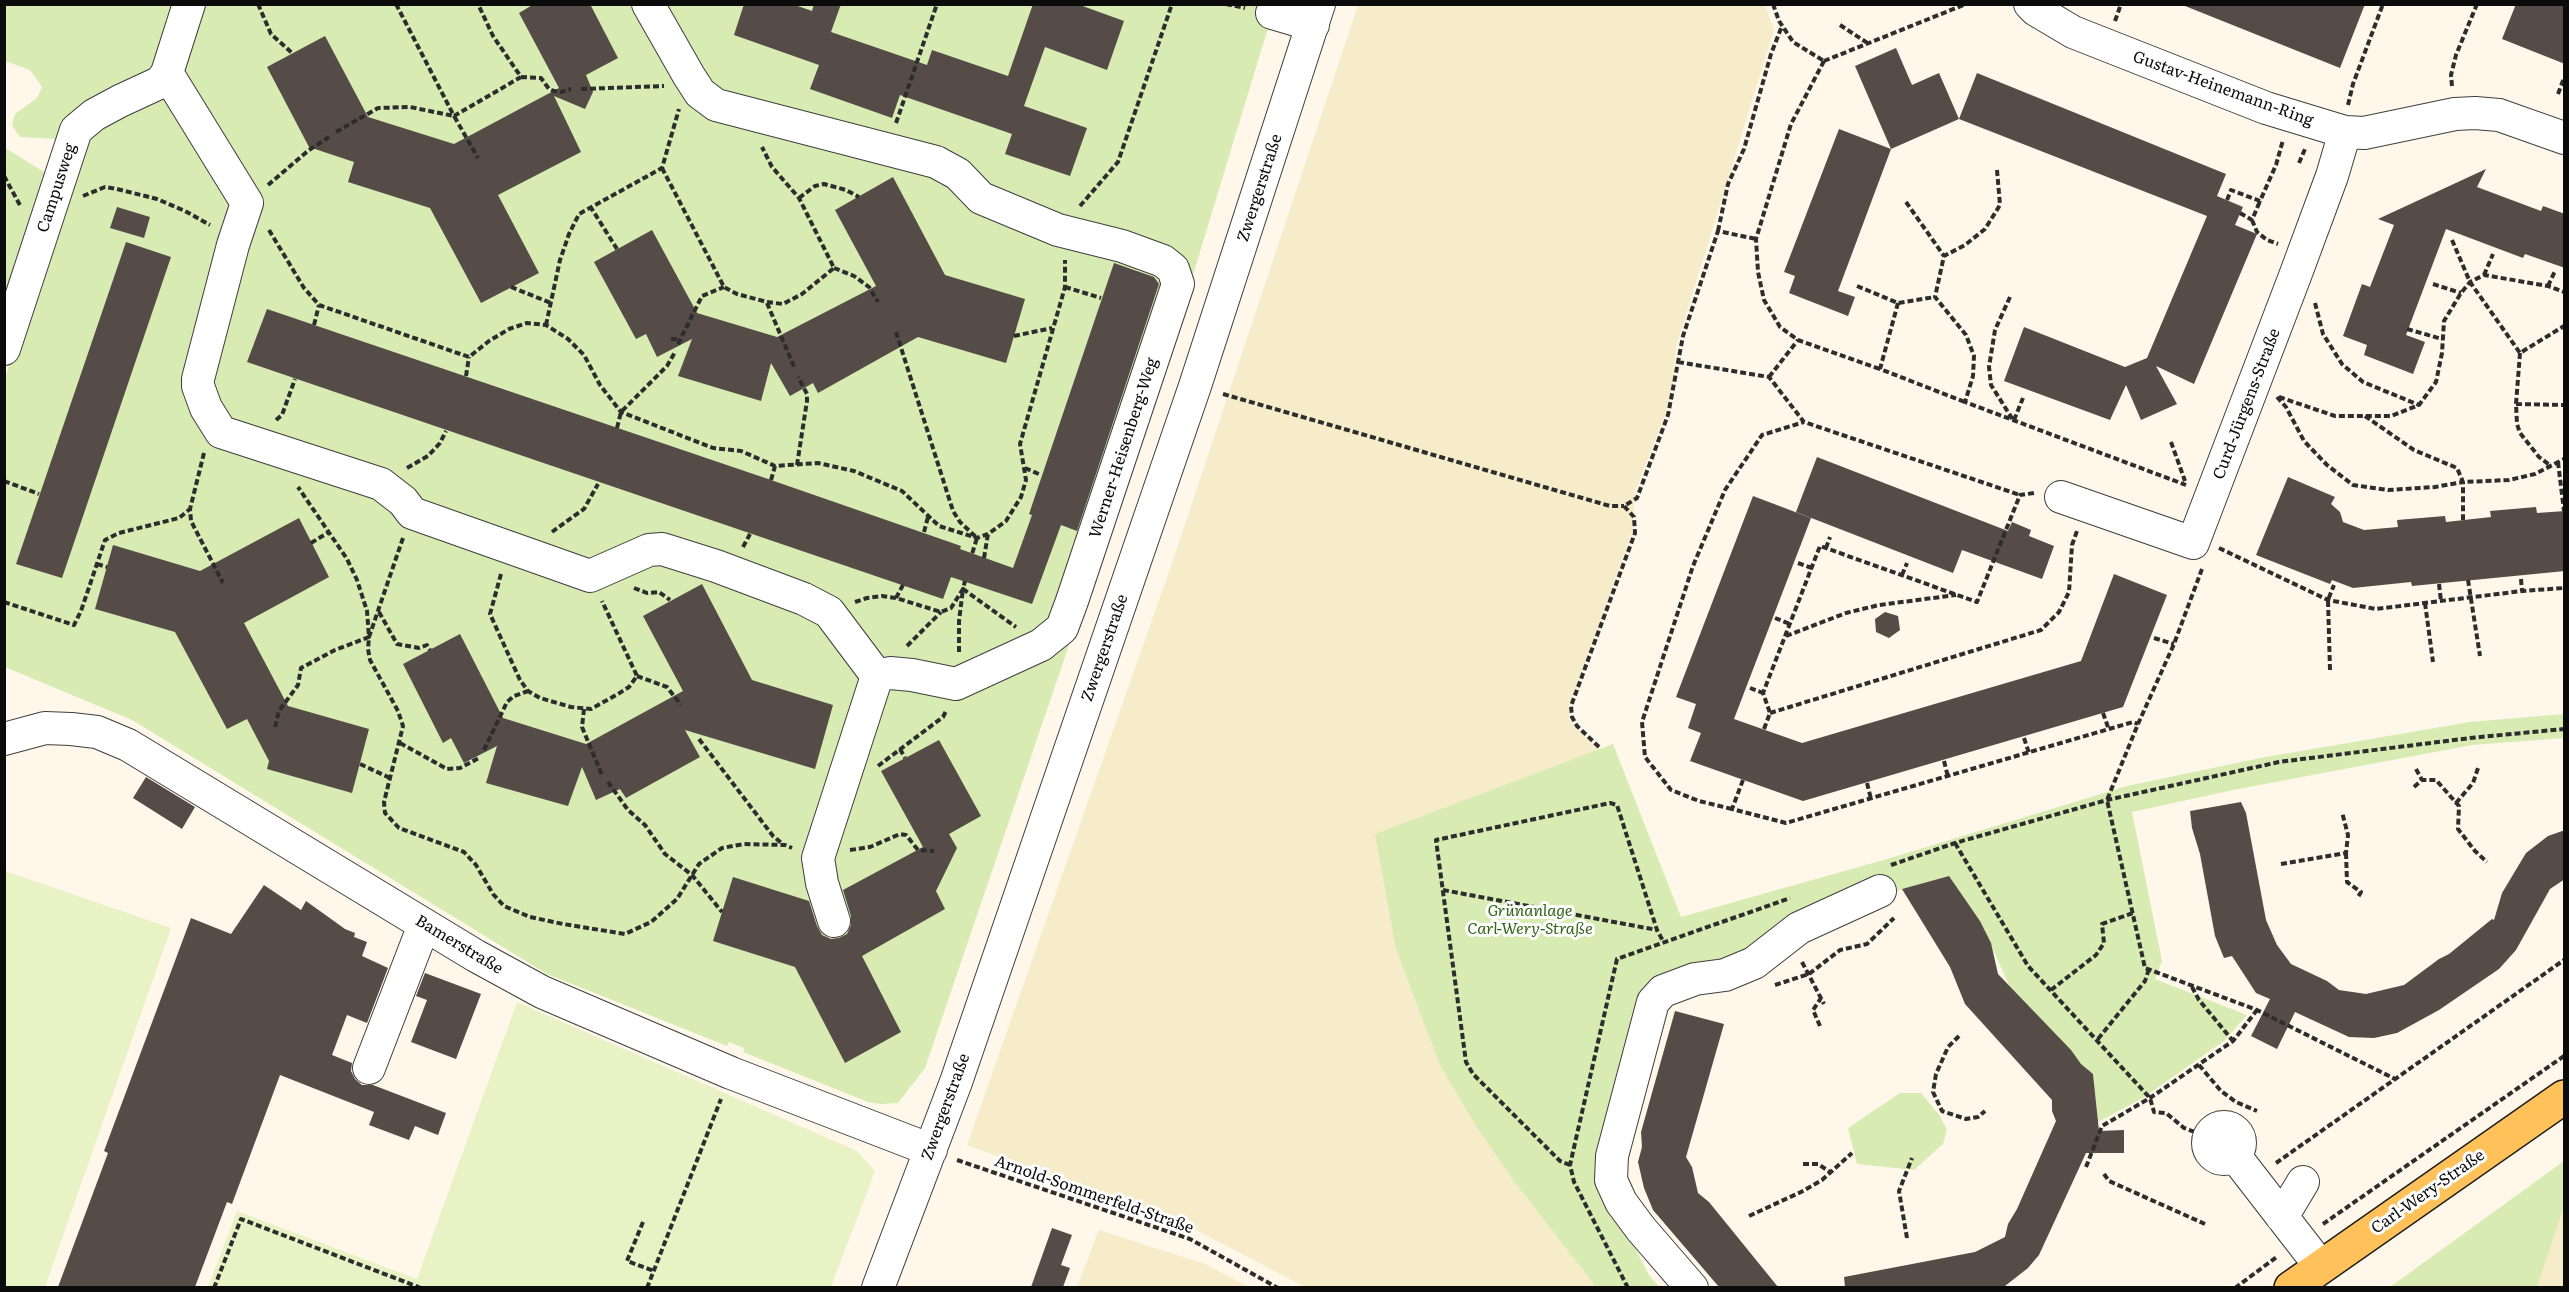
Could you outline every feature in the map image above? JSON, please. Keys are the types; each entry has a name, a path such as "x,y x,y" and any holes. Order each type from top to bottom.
{"main road":[{"name":"Carl-Wery-Straße","path":"2291,1287 2565,1097"}],"street":[{"path":"189,4 167,73 248,204 233,245 198,380 206,408 235,437 381,484 403,501 412,513 590,576 632,556 649,550 662,549 764,584 829,612 878,676"},
{"name":"Werner-Heisenberg-Weg","path":"648,4 687,81 716,105 936,162 958,174 981,198 1058,230 1122,246 1163,261 1173,269 1178,284 1062,628 1041,645 956,684"},
{"name":"Gustav-Heinemann-Ring","path":"2030,4 2036,10 2084,36 2266,108 2345,132 2364,133 2455,114 2475,113 2499,115 2565,138"},
{"path":"1272,13 1316,15"},
{"name":"Zwergerstraße","path":"878,1287 931,1150 1195,386 1316,15"},
{"name":"Campusweg","path":"4,349 13,295 50,212 76,130 111,106 161,82 167,73"},
{"name":"Curd-Jürgens-Straße","path":"2198,555 2345,132"},
{"path":"2061,497 2198,555"},
{"path":"878,676 890,673 912,675 956,684"},
{"path":"834,921 822,883 821,852 878,676"},
{"name":"Bamerstraße","path":"4,739 45,728 97,732 128,746 424,925 542,992 731,1073 931,1150"},
{"path":"1692,1287 1641,1229 1621,1202 1611,1180 1612,1156 1653,1002 1663,991 1695,979 1725,975 1754,963 1799,928 1880,880"},
{"path":"369,1068 424,925"},
{"path":"2208,1125 2230,1127 2238,1135 2244,1167 2320,1267"},
{"path":"2291,1228 2304,1182"}],"path":[{"path":"258,4 271,34 292,53"},
{"path":"396,4 478,158"},
{"path":"478,4 493,36 521,77"},
{"path":"887,149 937,4"},
{"path":"466,376 469,357 489,341 509,329 527,323 546,325 568,339 584,355 600,386 621,412 713,448 741,451 775,466 828,465 864,475 902,491 939,526 977,538 988,534 1006,521 1021,497 1026,480 1020,444 1065,287 1066,266 1058,230 1118,162 1172,4"},
{"path":"1773,4 1782,26 1793,42 1824,61"},
{"path":"1966,4 1869,45 1824,61 1791,124 1756,239 1758,272 1764,300 1780,327 1798,340 2168,478"},
{"path":"2118,11 2121,4"},
{"path":"2348,101 2383,4"},
{"path":"2456,55 2476,4"},
{"path":"1840,25 1869,45"},
{"path":"1217,392 1610,506 1624,506 1637,498 1668,415 1683,336 1718,231 1728,184 1744,149 1771,54 1782,26"},
{"path":"343,136 338,131 378,108 410,107 454,116 521,77 541,78 549,89 569,91"},
{"path":"2558,94 2565,78"},
{"path":"581,89 687,81 662,168 693,232 724,287 737,294 783,304 802,294 834,268"},
{"path":"752,114 762,146 772,167 799,198 834,268 854,276 868,287 878,302"},
{"path":"328,137 309,150 248,204 267,226 291,269 319,305 469,357"},
{"path":"2252,220 2276,165 2278,155"},
{"path":"546,325 569,234 579,214 662,168"},
{"path":"1944,256 1965,245 1985,229 2000,205 1997,170"},
{"path":"799,198 815,186 824,184 846,190 859,197"},
{"path":"50,212 105,187 117,189 157,199 185,211 208,224 233,245"},
{"path":"2227,200 2231,190 2260,201"},
{"path":"1906,202 1944,256 1935,297"},
{"path":"590,206 617,249"},
{"path":"2240,213 2252,220 2257,232 2267,240 2281,245"},
{"path":"1718,231 1756,239"},
{"path":"2452,240 2470,282 2520,353 2516,404 2520,433 2539,457 2552,466"},
{"path":"2484,275 2493,254"},
{"path":"2548,286 2555,271"},
{"path":"2285,400 2335,416 2391,416 2419,405 2436,382 2442,353 2444,321 2460,293 2470,282 2484,275 2548,286 2565,292"},
{"path":"2433,284 2460,293"},
{"path":"1857,286 1898,303 1935,297"},
{"path":"511,287 551,303"},
{"path":"671,339 678,342 702,296 724,287"},
{"path":"1065,287 1101,298"},
{"path":"1935,297 1966,335 1974,356 1973,376 1965,402"},
{"path":"2010,297 1995,330 1989,367 1991,385 2013,421"},
{"path":"767,302 793,368 790,372"},
{"path":"1880,369 1898,303"},
{"path":"314,325 319,305"},
{"path":"2318,315 2323,334 2342,364 2362,382 2419,405"},
{"path":"2520,353 2565,326"},
{"path":"1014,336 1053,328"},
{"path":"2407,329 2442,339"},
{"path":"896,332 953,511 960,522 977,538"},
{"path":"1769,377 1798,340"},
{"path":"617,428 621,412 667,366 675,352"},
{"path":"1678,362 1769,377 1804,422 2020,495 2045,492 2061,497"},
{"path":"797,465 807,401 807,394 798,377"},
{"path":"223,583 191,521 190,509 204,453 213,437 235,437 282,416 295,379"},
{"path":"2276,396 2286,407 2304,441 2327,465 2353,485 2388,490 2509,480 2535,474 2565,459"},
{"path":"2013,421 2023,398"},
{"path":"2516,404 2565,405"},
{"path":"2365,416 2414,450 2457,468 2463,482 2463,520"},
{"path":"1804,422 1762,435 1725,489 1693,566 1642,722 1645,757 1671,790 1699,801 1786,823 2133,722 2138,724"},
{"path":"381,484 428,456 440,443 446,431"},
{"path":"2171,442 2187,485"},
{"path":"2558,462 2564,511"},
{"path":"771,480 775,466"},
{"path":"1025,468 1041,475"},
{"path":"4,481 39,494"},
{"path":"293,481 347,559 357,580 367,611 370,660 398,711 403,726 384,802 385,813 399,828 464,852 476,865 493,894 504,906 530,917 625,934 651,922 677,899 699,864 722,848 744,844 785,845 821,852 856,850 900,834 906,835 918,850 934,851"},
{"path":"598,484 584,509 517,550 490,614 528,691 540,698 591,710 629,687 638,676"},
{"path":"1764,729 1770,713 1763,693 1820,546 1977,602 2020,495"},
{"path":"1599,747 1577,726 1572,717 1571,706 1635,533 1634,517 1624,506"},
{"path":"4,603 74,625 105,540 110,536 179,518 190,509"},
{"path":"275,728 279,711 298,685 301,668 335,650 369,637 412,513"},
{"path":"924,532 928,517"},
{"path":"1770,713 2041,630 2059,612 2069,592 2073,545 2080,524"},
{"path":"311,543 329,532"},
{"path":"984,558 988,534"},
{"path":"1826,548 1830,537"},
{"path":"972,554 977,538"},
{"path":"2395,1079 2257,1010 2145,968 2107,800 2174,644 2198,555 2219,548 2328,600 2376,609 2565,588"},
{"path":"2247,561 2253,558"},
{"path":"1798,562 1812,568"},
{"path":"1902,575 1907,563"},
{"path":"97,564 107,567"},
{"path":"590,576 638,676 667,687 681,705"},
{"path":"2521,579 2522,591"},
{"path":"2468,580 2480,656"},
{"path":"842,788 870,771 943,717 956,684 965,581"},
{"path":"2439,584 2441,601"},
{"path":"896,598 903,585"},
{"path":"2330,670 2328,600 2334,585"},
{"path":"963,589 1041,645"},
{"path":"829,612 867,598 896,598 941,612 951,608 963,589"},
{"path":"1785,636 1857,610 1928,597 1958,595"},
{"path":"2426,603 2433,662"},
{"path":"378,611 397,644 409,648 427,645 430,651"},
{"path":"1775,618 1790,624"},
{"path":"2154,638 2174,644"},
{"path":"1750,688 1763,693"},
{"path":"479,746 485,748 507,702 514,696 528,691"},
{"path":"584,710 582,727 600,774"},
{"path":"2103,713 2109,730"},
{"path":"1880,880 1955,843 2107,800 2279,762 2470,738 2565,729"},
{"path":"2025,738 2030,753"},
{"path":"699,739 773,836 785,845"},
{"path":"400,743 447,770 460,768 479,758"},
{"path":"900,749 905,758"},
{"path":"1944,761 1948,777"},
{"path":"360,764 390,778"},
{"path":"2456,802 2473,783 2478,768"},
{"path":"2416,769 2422,780"},
{"path":"1732,809 1743,780"},
{"path":"2414,787 2422,780 2436,780 2459,806 2458,829 2487,862"},
{"path":"608,782 628,810 645,825 665,854 692,875 722,912"},
{"path":"1867,783 1871,799"},
{"path":"1570,1165 1560,1161 1473,1074 1466,1062 1436,840 1610,803 1617,805 1657,930 1663,941"},
{"path":"2342,812 2348,835 2347,882 2361,892 2358,897"},
{"path":"1955,843 2028,966 2098,1039 2150,1098 2154,1112 2166,1113 2184,1128 2208,1125"},
{"path":"2281,864 2346,853"},
{"path":"1442,890 1657,930"},
{"path":"1628,1287 1574,1182 1570,1165 1617,959 1790,898"},
{"path":"2051,990 2097,955 2104,943 2102,924 2133,913"},
{"path":"1768,987 1809,974 1840,950 1867,944 1894,918"},
{"path":"1798,954 1824,1004"},
{"path":"2244,1167 2395,1079 2565,960"},
{"path":"2098,1039 2145,981 2149,969"},
{"path":"2191,985 2199,1000 2233,1041"},
{"path":"1820,1026 1813,1010 1821,998"},
{"path":"2086,1167 2102,1126 2150,1098 2233,1041 2257,1010"},
{"path":"1959,1036 1948,1047 1936,1074 1933,1092 1942,1111 1966,1119 1978,1117 1985,1111"},
{"path":"2235,1287 2291,1228 2565,1056"},
{"path":"2199,1065 2221,1092 2236,1102 2257,1111"},
{"path":"647,1287 731,1073"},
{"name":"Arnold-Sommerfeld-Straße","path":"931,1150 1190,1239 1278,1287"},
{"path":"1749,1216 1801,1192 1852,1153"},
{"path":"1907,1238 1899,1191 1912,1158"},
{"path":"1803,1164 1818,1164 1830,1172"},
{"path":"2104,1174 2109,1181 2205,1224"},
{"path":"214,1287 240,1219 421,1287"},
{"path":"643,1222 627,1261 654,1271"}],"shaded area":[{"path":"1358,5 1765,5 1774,30 1676,347 1673,383 1666,413 1635,492 1632,533 1569,706 1569,718 1575,728 1600,750 1376,835 1516,1184 1596,1287 1305,1287 1198,1231 967,1145 1171,566"},
{"path":"2564,1207 2564,1287 2537,1287"},
{"path":"1099,1230 1205,1264 1249,1287 1077,1287"}],"green space":[{"path":"4,5 181,5 160,71 55,139 20,137 12,126 15,114 37,98 42,87 30,70 5,61"},
{"path":"200,5 1275,5 1176,331 925,1068 898,1103 868,1102 743,1052 744,1048 729,1042 727,1046 547,974 132,720 5,667 5,378 81,145 120,113"},
{"path":"5,148 49,175 5,328"},
{"name":"Grünanlage Carl-Wery-Straße","path":"2564,714 2564,738 2472,745 2233,790 2132,812 2162,961 2155,979 2247,1015 2224,1041 2143,1098 2098,1122 2093,1074 2081,1064 2009,985 1980,921 1949,876 1902,889 1646,991 1608,1196 1649,1275 1659,1287 1596,1287 1516,1184 1478,1129 1440,1065 1396,949 1375,834 1613,744 1681,917 1887,859 2127,786 2260,758 2470,722"},
{"path":"5,871 171,928 45,1287 5,1287"},
{"path":"517,1002 857,1151 875,1171 831,1287 208,1287 237,1211 417,1279"},
{"path":"1900,1093 1921,1093 1940,1116 1947,1130 1943,1144 1914,1170 1857,1164 1848,1128"},
{"path":"2564,1161 2564,1207 2537,1287 2390,1287"}],"building":[{"path":"534,4 590,4 618,58 586,75 593,92 585,109 554,96 581,152 498,195 539,273 481,303 430,208 348,182 354,162 309,147 267,67 325,36 368,117 454,144 559,88 519,13"},
{"path":"744,4 792,4 812,11 814,4 841,4 831,32 927,65 932,50 1008,76 1033,4 1077,4 1124,21 1107,70 1045,47 1024,106 1087,128 1070,176 1005,154 1012,134 900,95 892,118 810,89 819,65 734,35"},
{"path":"2180,4 2365,4 2340,68"},
{"path":"2516,4 2565,4 2565,64 2502,39"},
{"path":"1896,48 1912,85 1939,73 1959,119 1891,149 1855,66"},
{"path":"1977,73 2226,174 2217,196 2243,207 2235,225 2257,234 2194,384 2156,366 2177,404 2141,420 2126,385 2110,420 2004,381 2024,327 2125,367 2147,358 2207,216 1959,119"},
{"path":"1839,129 1891,149 1838,291 1855,297 1848,316 1789,293 1795,276 1784,272"},
{"path":"2486,169 2477,187 2541,211 2543,206 2565,214 2565,268 2525,254 2523,258 2446,229 2406,335 2425,342 2413,374 2364,355 2367,345 2343,336 2362,284 2370,287 2394,225 2378,219"},
{"path":"893,177 945,275 1025,299 1006,363 918,337 818,393 813,383 790,396 771,363 761,401 678,376 692,339 657,357 646,334 636,339 594,262 652,230 697,313 777,337 876,286 835,210"},
{"path":"117,207 150,217 144,238 110,228"},
{"path":"126,242 171,257 62,578 16,564"},
{"path":"1114,263 1154,277 1159,284 1077,531 1061,525 1032,604 951,577 943,599 247,362 267,309 771,480 961,546 960,549 1013,568"},
{"path":"1817,457 2008,531 2012,522 2031,530 2029,536 2054,546 2042,579 1962,550 1953,573 1796,512"},
{"path":"2288,477 2335,497 2331,504 2340,512 2343,522 2364,530 2398,527 2397,520 2445,516 2446,522 2491,517 2490,511 2536,507 2537,513 2565,511 2565,571 2412,586 2411,582 2353,588 2332,580 2330,584 2256,555"},
{"path":"1753,496 1811,518 1734,719 1802,743 2081,661 2114,574 2167,595 2123,707 1803,801 1690,761 1701,733 1688,728 1696,704 1676,697"},
{"path":"299,518 329,577 244,623 288,706 369,729 352,793 267,769 269,761 247,719 227,729 175,632 95,609 113,545 200,571"},
{"path":"702,584 752,680 833,705 815,769 685,730 700,757 626,798 620,789 596,800 582,767 568,806 486,783 497,746 464,763 451,738 443,743 403,664 460,634 503,718 586,744 683,691 643,616"},
{"path":"1885,612 1898,616 1900,630 1889,638 1876,632 1875,619"},
{"path":"939,740 981,816 949,834 957,848 936,891 945,909 862,956 901,1032 845,1063 795,967 713,941 733,877 809,901 822,935 831,939 847,934 851,925 851,916 843,890 923,847 881,771"},
{"path":"146,777 195,807 182,829 133,798"},
{"path":"2241,802 2246,813 2266,920 2277,945 2291,964 2327,981 2339,990 2366,994 2404,985 2449,954 2492,919 2494,920 2502,893 2526,853 2548,836 2565,830 2565,879 2550,889 2516,950 2499,969 2439,1010 2397,1033 2374,1038 2349,1037 2295,1012 2277,1049 2251,1036 2270,999 2256,993 2232,956 2224,958 2215,936 2200,854 2192,828 2190,811"},
{"path":"1949,876 1980,921 1991,943 1998,974 2071,1050 2081,1064 2093,1074 2099,1131 2124,1130 2124,1153 2086,1153 2039,1255 2028,1268 2005,1286 1845,1287 1844,1277 1975,1252 2005,1237 2008,1224 2017,1209 2056,1121 2052,1111 2052,1100 1965,1004 1950,967 1902,889"},
{"path":"264,885 301,910 306,901 345,929 355,933 354,937 367,942 362,956 388,968 367,1023 347,1015 332,1055 352,1063 351,1071 362,1085 373,1085 446,1113 438,1135 415,1126 409,1140 369,1125 374,1112 280,1075 232,1204 227,1202 195,1287 58,1287 108,1153 104,1151 191,918 231,934"},
{"path":"425,973 481,994 456,1059 411,1042 427,1000 416,996"},
{"path":"1675,1011 1724,1024 1686,1157 1692,1167 1698,1193 1709,1202 1778,1287 1719,1287 1653,1210 1644,1188 1638,1162 1642,1147 1641,1132"},
{"path":"1052,1228 1072,1235 1061,1265 1070,1268 1063,1287 1031,1287"}]}
